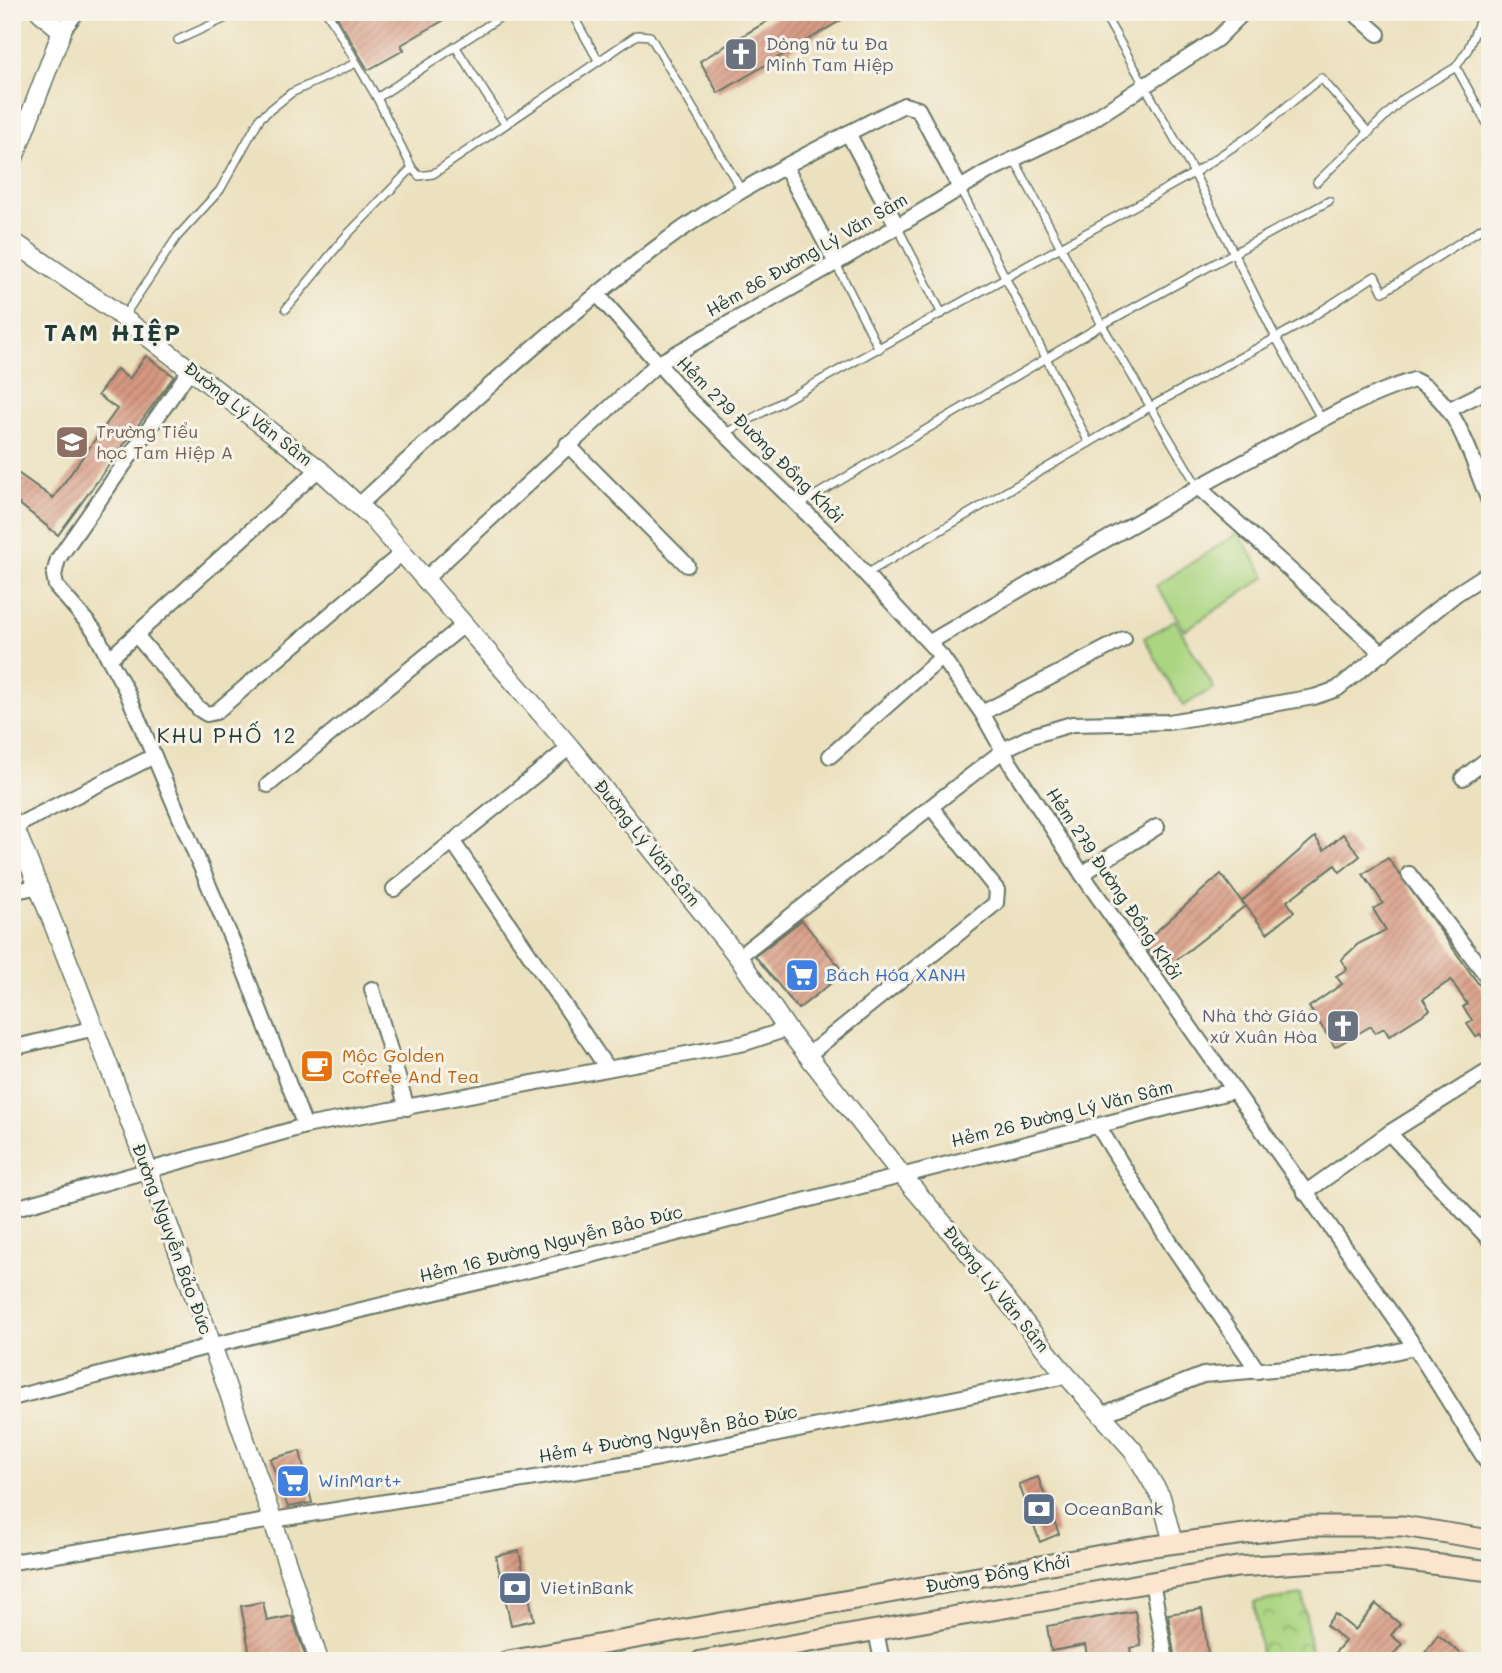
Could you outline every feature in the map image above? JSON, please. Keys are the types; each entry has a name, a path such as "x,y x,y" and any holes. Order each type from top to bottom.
{"main road":[{"name":"Đường Đồng Khởi","path":"508,1661 1173,1543 1343,1524 1403,1526 1490,1540"},
{"path":"1173,1543 1180,1576"},
{"path":"1146,1547 1152,1581"},
{"name":"Đường Đồng Khởi","path":"701,1661 1180,1576 1276,1563 1383,1558 1440,1562 1490,1571"}],"street":[{"path":"40,12 62,31"},
{"path":"12,163 62,31 77,12"},
{"name":"Hẻm 86 Đường Lý Văn Sâm","path":"425,579 567,444 657,364 836,263 960,188 1081,127 1217,39 1244,12"},
{"path":"1353,12 1378,34"},
{"path":"359,505 528,350 657,246 743,192 848,133 904,105 912,105 918,109 960,188"},
{"path":"848,133 897,226"},
{"path":"786,168 836,263"},
{"name":"Đường Lý Văn Sâm","path":"12,241 123,318 319,469 359,505 402,553 570,747 738,957 787,1030 901,1174 984,1270 1067,1376 1103,1414 1154,1483 1173,1543"},
{"name":"Hẻm 279 Đường Đồng Khởi","path":"598,295 657,364 723,434 866,574 942,657 982,713 1005,749 1010,763 1082,874 1415,1347 1490,1467"},
{"path":"190,370 58,559 54,575 56,586 93,630 154,756 237,952 305,1126"},
{"path":"930,642 1198,487 1322,420 1386,389 1413,380 1432,389 1450,409 1490,503"},
{"path":"1450,409 1490,389"},
{"path":"567,444 687,565"},
{"path":"109,659 319,469"},
{"path":"1198,487 1383,654"},
{"path":"136,635 199,709 207,714 216,712 402,553"},
{"path":"738,957 1005,749 1031,736 1072,724 1168,722 1314,697 1337,689 1457,594 1490,572"},
{"path":"268,785 465,624"},
{"path":"982,713 1125,639"},
{"path":"830,756 942,657"},
{"path":"394,889 570,747"},
{"path":"13,824 154,756"},
{"path":"1463,778 1490,757"},
{"path":"808,1055 996,903 997,890 931,807"},
{"name":"Đường Nguyễn Bảo Đức","path":"13,824 147,1170 274,1520 320,1661"},
{"path":"1082,874 1157,827"},
{"path":"453,842 607,1068"},
{"path":"1409,874 1490,980"},
{"path":"12,891 38,886"},
{"path":"373,989 407,1108"},
{"path":"12,1048 94,1028"},
{"path":"12,1209 305,1126 745,1043 787,1030"},
{"path":"1305,1193 1389,1133 1490,1070"},
{"name":"Hẻm 26 Đường Lý Văn Sâm","path":"901,1174 1233,1091"},
{"path":"1098,1126 1173,1248 1258,1371"},
{"path":"1389,1133 1490,1240"},
{"name":"Hẻm 16 Đường Nguyễn Bảo Đức","path":"12,1398 210,1346 588,1256 901,1174"},
{"path":"1103,1414 1203,1375 1347,1363 1415,1347"},
{"name":"Hẻm 4 Đường Nguyễn Bảo Đức","path":"12,1562 659,1458 1067,1376"},
{"path":"1152,1581 1166,1661"},
{"path":"876,1631 882,1661"}],"lane":[{"path":"178,40 239,12"},
{"path":"327,12 377,98 412,168 419,176 433,174 637,35 650,36 743,192"},
{"path":"377,98 508,12"},
{"path":"571,12 598,60"},
{"path":"1103,12 1194,173 1275,336 1322,420"},
{"path":"1317,182 1403,99 1457,67 1468,49 1483,12"},
{"path":"455,46 505,124"},
{"path":"123,318 177,237 220,190 260,118 291,93 356,63"},
{"path":"1457,67 1490,129"},
{"path":"723,434 1194,173 1257,131 1321,78 1369,133"},
{"path":"1014,159 1102,325 1198,487"},
{"path":"286,309 345,237 412,168"},
{"path":"960,188 1089,443"},
{"path":"798,505 1102,325 1329,201"},
{"path":"866,574 1150,407 1301,324 1375,276 1383,292 1490,223"},
{"path":"897,226 942,314"},
{"path":"836,263 878,349"}],"green space":[{"path":"1238,533 1266,577 1185,630 1156,586"},
{"path":"1175,620 1214,688 1183,706 1144,638"},
{"path":"1303,1595 1312,1661 1262,1661 1254,1602"}],"building":[{"path":"334,12 458,12 401,45 404,50 368,70"},
{"name":"Dòng nữ tu Đa Minh Tam Hiệp","path":"783,12 855,12 718,93 700,61"},
{"path":"146,356 174,376 58,535 12,498 12,469 53,498 117,409 98,395 117,369 129,379"},
{"path":"1343,834 1360,856 1340,872 1335,865 1287,901 1294,912 1267,933 1242,901 1315,837 1324,850"},
{"path":"1388,858 1490,1000 1490,1048 1480,1034 1476,1037 1467,1024 1472,1020 1463,1007 1467,1004 1451,980 1423,999 1430,1010 1389,1036 1384,1028 1375,1033 1371,1026 1335,1047 1309,1007 1342,984 1336,976 1347,969 1341,960 1358,944 1386,930 1373,909 1383,903 1363,874"},
{"path":"1221,874 1245,906 1162,971 1143,943"},
{"name":"Bách Hóa XANH","path":"802,920 844,973 798,1009 755,956"},
{"name":"WinMart+","path":"300,1451 312,1503 288,1507 270,1459"},
{"name":"OceanBank","path":"1038,1477 1059,1534 1040,1542 1019,1484"},
{"name":"VietinBank","path":"519,1551 534,1620 511,1625 496,1556"},
{"path":"263,1602 267,1621 292,1616 307,1661 251,1661 241,1606"},
{"path":"1376,1604 1400,1624 1391,1635 1402,1644 1388,1661 1328,1661 1345,1641 1326,1625 1335,1614 1355,1630"},
{"path":"1202,1609 1209,1661 1175,1661 1168,1614"},
{"path":"1135,1611 1141,1646 1130,1648 1132,1661 1094,1661 1093,1655 1087,1656 1085,1645 1051,1651 1047,1626"},
{"path":"1438,1635 1470,1661 1419,1661"}],"place":[{"name":"Dòng nữ tu Đa Minh Tam Hiệp","path":"741,54"},
{"name":"Trường Tiểu học Tam Hiệp A","path":"72,442"},
{"name":"Bách Hóa XANH","path":"802,975"},
{"name":"Nhà thờ Giáo xứ Xuân Hòa","path":"1343,1026"},
{"name":"Mộc Golden Coffee And Tea","path":"317,1066"},
{"name":"WinMart+","path":"293,1481"},
{"name":"OceanBank","path":"1039,1509"},
{"name":"VietinBank","path":"515,1588"}],"district":[{"name":"TAM HIỆP","path":"113,333"},
{"name":"KHU PHỐ 12","path":"227,736"}]}
